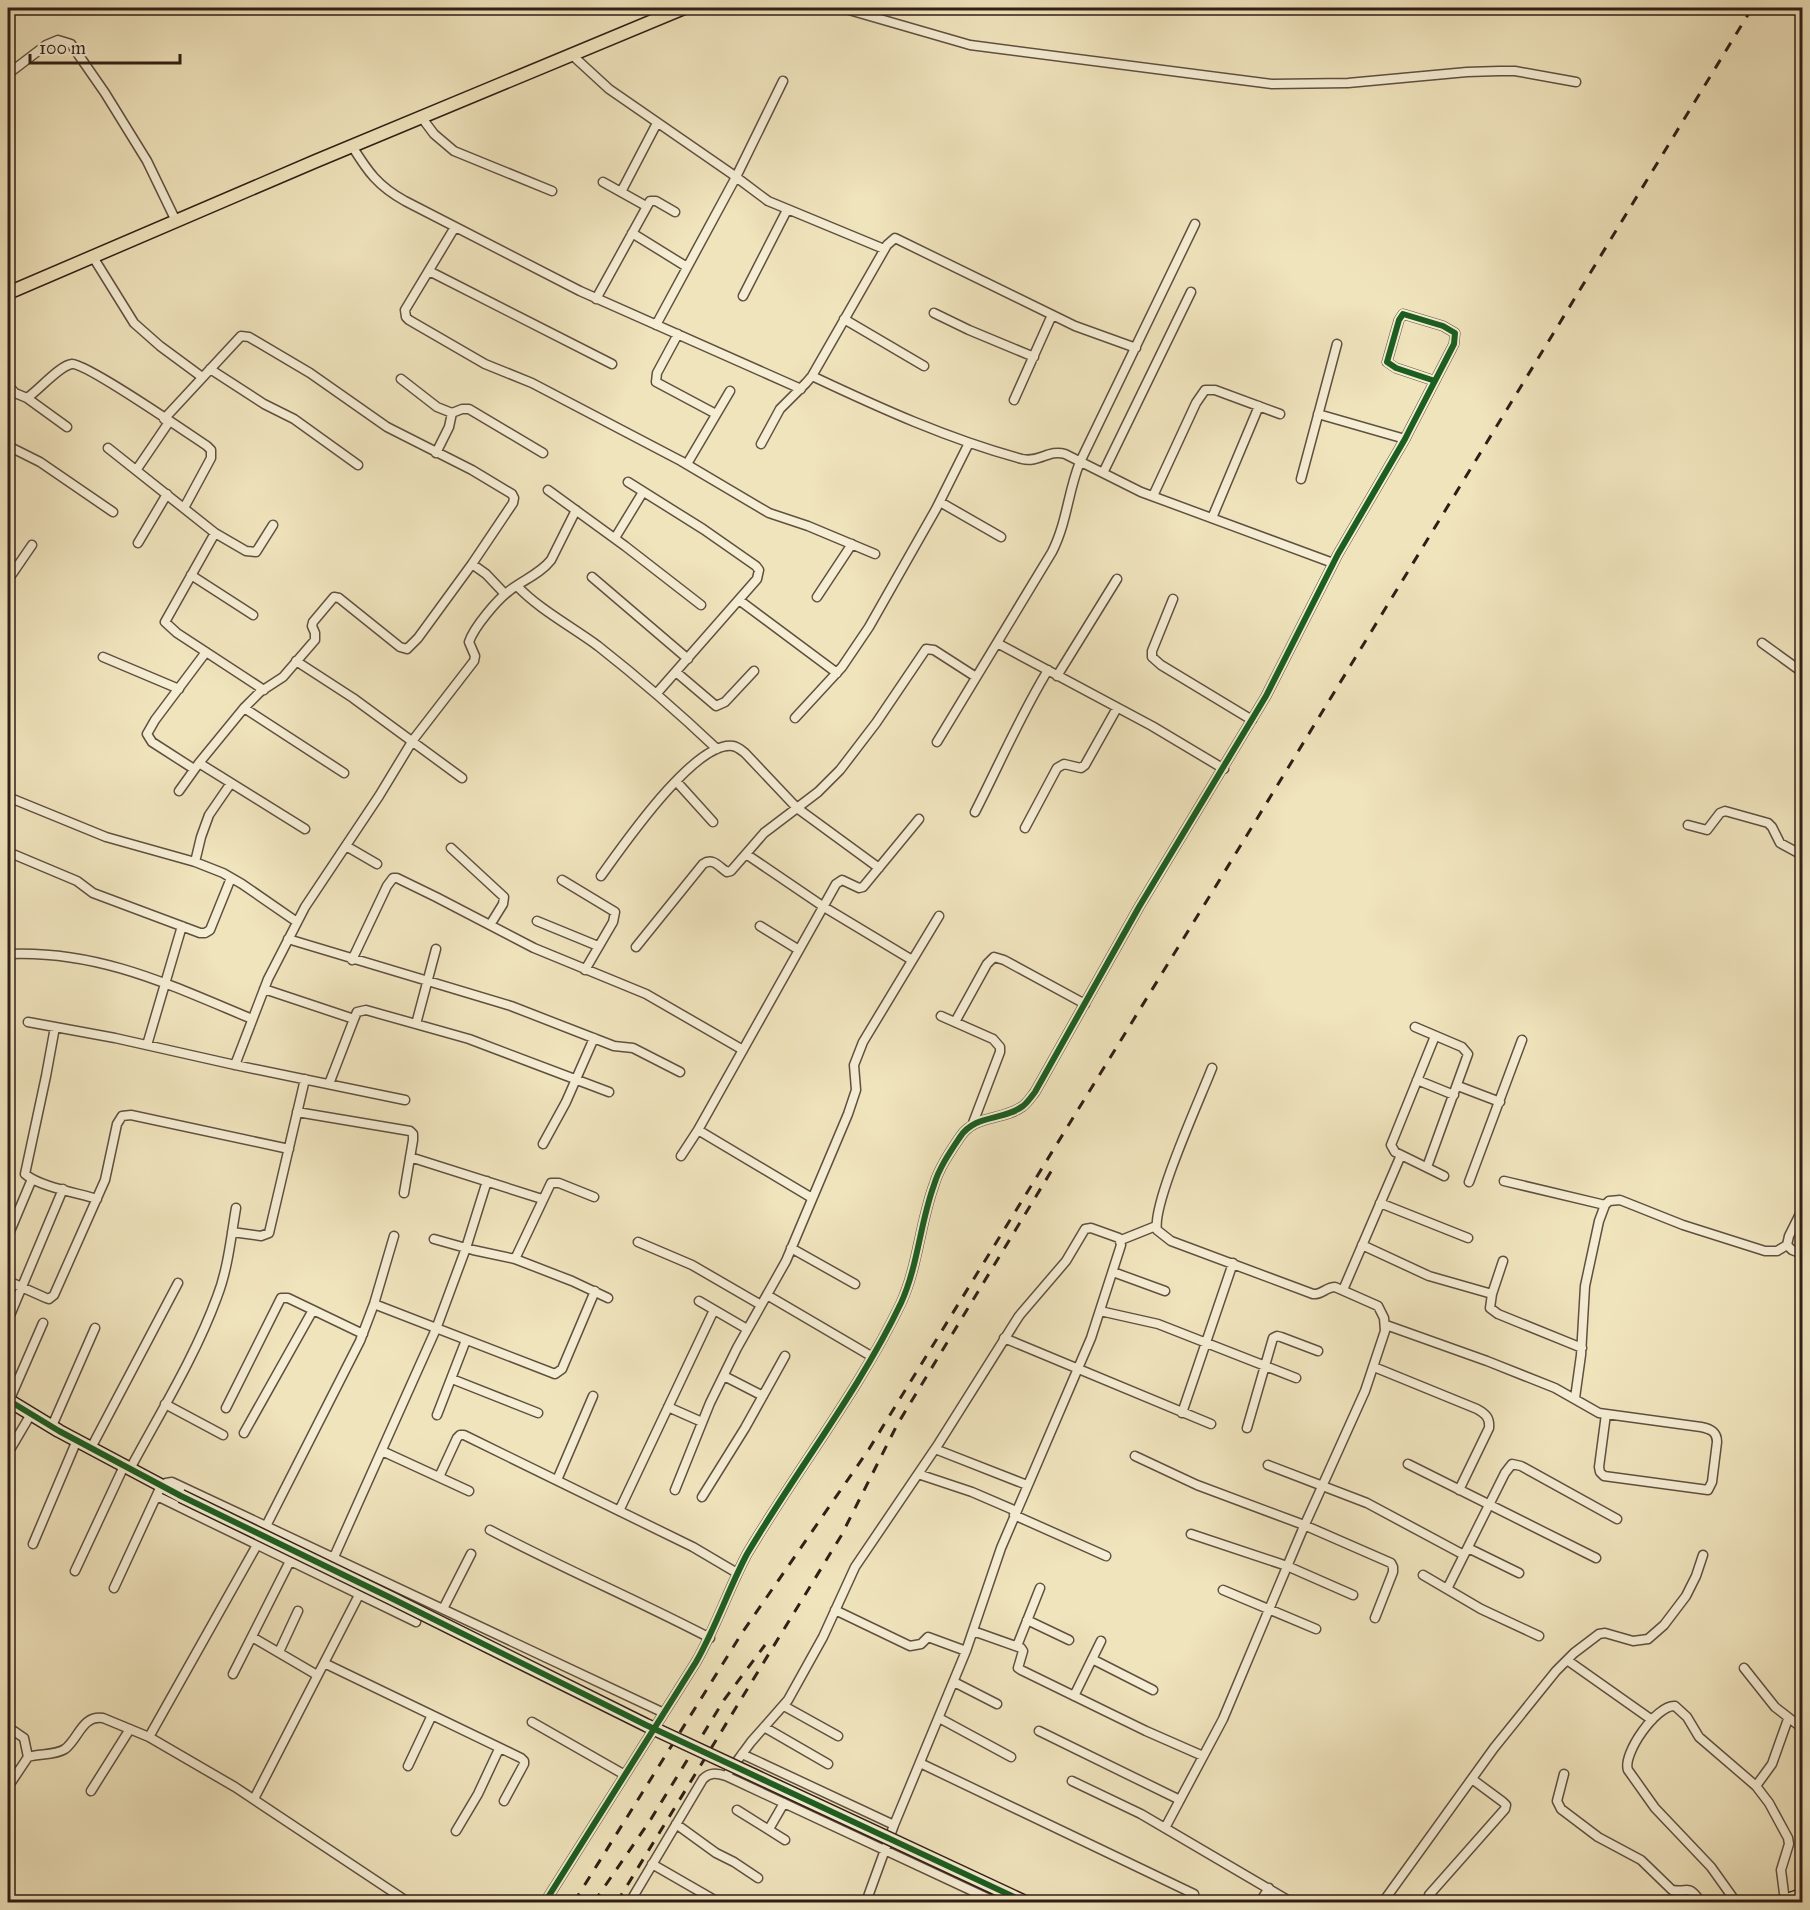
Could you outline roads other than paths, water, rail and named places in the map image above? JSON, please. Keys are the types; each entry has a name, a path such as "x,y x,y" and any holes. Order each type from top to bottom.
{"main road":[{"path":"8,293 352,146 684,8"}],"street":[{"path":"842,8 970,45 1272,84 1348,83 1499,71 1515,71 1576,82"},
{"path":"8,74 46,45 58,40 71,44 105,93 147,161 176,221"},
{"path":"572,55 609,89 768,201 884,249"},
{"path":"656,325 736,177 783,81"},
{"path":"422,118 434,134 454,151 552,191"},
{"path":"621,192 657,123"},
{"path":"352,146 367,170 380,185 405,201 596,299 801,389"},
{"path":"603,182 646,206"},
{"path":"596,299 646,206 653,200 675,212"},
{"path":"744,296 787,210"},
{"path":"937,742 1041,573 1059,539 1073,480 1080,462 1196,224"},
{"path":"455,227 405,309 409,320 484,364 532,383 687,464 769,513 808,525 875,554"},
{"path":"632,233 687,267"},
{"path":"761,444 780,409 812,376 884,249 891,240 896,238 1075,326 1136,348"},
{"path":"93,257 134,322 160,346 202,377"},
{"path":"429,270 612,364"},
{"path":"1103,474 1191,292"},
{"path":"934,313 959,326 1034,357"},
{"path":"973,1123 1013,1111 1028,1101 1139,907 1252,720 1333,562 1405,439 1435,381 1454,344 1455,333 1443,326 1403,314 1399,320 1387,362 1396,368 1435,381"},
{"path":"1014,400 1052,315"},
{"path":"844,319 924,366"},
{"path":"678,334 657,373 656,382 716,414"},
{"path":"137,470 167,420 202,377 241,336 245,335 310,373 387,427 472,470 508,491 514,498 472,564 410,647 400,647 342,600 334,597 312,626 315,640 283,677 244,708 196,766 179,791"},
{"path":"1301,479 1337,345"},
{"path":"27,398 66,366 78,365 207,446 212,454 208,466 184,508"},
{"path":"210,369 264,404 294,419 358,465"},
{"path":"812,376 909,421 969,443 1034,461 1058,452 1153,496 1333,562"},
{"path":"401,379 437,407 452,413 469,409 543,453"},
{"path":"8,385 15,393 27,398 67,427"},
{"path":"1153,496 1205,390 1215,390 1280,414"},
{"path":"687,464 730,391"},
{"path":"1212,518 1259,406"},
{"path":"436,453 449,427 452,413"},
{"path":"1318,414 1405,439"},
{"path":"795,718 837,673 869,627 940,502 969,443"},
{"path":"8,446 40,462 113,512"},
{"path":"108,448 215,533 246,551 256,552 273,525"},
{"path":"628,482 703,529 756,566 759,574 657,693"},
{"path":"549,490 701,605"},
{"path":"615,538 643,492"},
{"path":"138,543 166,494"},
{"path":"940,502 1001,537"},
{"path":"235,1065 264,990 297,922 413,740 474,661 475,656 470,645 470,637 506,594 545,567 551,560 576,510"},
{"path":"215,533 165,622 167,626 264,690"},
{"path":"817,597 852,544"},
{"path":"8,580 32,545"},
{"path":"472,564 506,594"},
{"path":"191,575 253,615"},
{"path":"592,577 688,659"},
{"path":"1057,676 1117,579"},
{"path":"517,586 533,601 575,629 657,693 717,749"},
{"path":"1173,599 1152,651 1152,657 1161,665 1252,720"},
{"path":"739,600 837,673"},
{"path":"997,643 1162,732 1224,769"},
{"path":"1762,643 1803,672"},
{"path":"636,946 707,861 727,872 731,871 764,833 831,780 857,749 926,649 934,650 975,677"},
{"path":"206,652 147,734 152,742 231,783 305,829"},
{"path":"103,657 179,688"},
{"path":"296,661 413,740 462,778"},
{"path":"975,812 1004,756 1022,714 1048,670"},
{"path":"676,672 716,706 725,702 754,671"},
{"path":"244,708 344,773"},
{"path":"1025,828 1057,768 1064,764 1077,769 1085,765 1117,708"},
{"path":"601,876 646,815 676,782 695,763 717,749 729,746 739,749 797,808 879,868"},
{"path":"676,782 713,822"},
{"path":"195,862 209,815 231,783"},
{"path":"8,797 70,824 116,840 195,862 231,878 297,922"},
{"path":"1688,825 1707,830 1720,813 1725,811 1752,818 1768,823 1780,843 1803,855"},
{"path":"681,1156 839,881 846,881 859,888 863,887 919,819"},
{"path":"346,846 377,864"},
{"path":"451,848 504,897 503,904 490,926"},
{"path":"8,852 77,881 93,893 200,933 210,930 231,878"},
{"path":"746,854 824,907 912,960"},
{"path":"352,960 393,878 412,884 534,948 646,994 743,1050"},
{"path":"562,880 615,912 616,917 585,970"},
{"path":"675,1490 702,1422 724,1376 791,1248 853,1101 856,1090 854,1065 860,1049 939,916"},
{"path":"537,921 598,946"},
{"path":"147,1045 182,926"},
{"path":"760,926 800,950"},
{"path":"288,939 511,1006 614,1046 633,1048 680,1072"},
{"path":"416,1024 436,949"},
{"path":"8,954 38,953 84,959 138,972 252,1019"},
{"path":"956,1022 987,964 994,957 1004,960 1085,1004"},
{"path":"264,990 354,1019"},
{"path":"329,1084 357,1012 366,1010 469,1039 609,1092"},
{"path":"545,1902 710,1638 737,1573 759,1533 871,1356 902,1299 935,1182 961,1135 973,1123 1000,1052 1000,1047 993,1039 941,1016"},
{"path":"28,1022 405,1100"},
{"path":"55,1027 25,1174 32,1179 97,1199"},
{"path":"1415,1027 1462,1047 1468,1054 1426,1167"},
{"path":"1435,1036 1392,1138 1392,1149 1444,1176"},
{"path":"543,1144 559,1116 594,1038"},
{"path":"1469,1182 1522,1040"},
{"path":"1165,1828 1223,1719 1304,1525 1365,1391 1386,1325 1382,1310 1378,1306 1343,1290 1331,1287 1318,1295 1313,1294 1171,1241 1160,1234 1156,1226 1159,1209 1212,1068"},
{"path":"232,1232 261,1236 269,1233 305,1079"},
{"path":"1417,1080 1500,1102"},
{"path":"297,1112 410,1131 413,1134 413,1140 404,1194"},
{"path":"8,1281 46,1298 52,1298 105,1180 117,1124 122,1116 131,1115 289,1149"},
{"path":"698,1130 812,1198"},
{"path":"1343,1290 1401,1155"},
{"path":"410,1157 542,1198"},
{"path":"8,1236 32,1179"},
{"path":"334,1557 436,1329 466,1248 487,1181"},
{"path":"1504,1181 1605,1205"},
{"path":"515,1259 548,1186 555,1182 594,1197"},
{"path":"8,1320 63,1189"},
{"path":"1575,1398 1582,1348 1585,1286 1599,1221 1609,1201 1620,1200 1683,1225 1764,1251 1777,1251 1786,1245 1803,1210"},
{"path":"1380,1203 1468,1238"},
{"path":"75,1571 127,1467 165,1404 218,1296 236,1208"},
{"path":"1121,1240 1156,1226"},
{"path":"726,1776 764,1727 784,1706 835,1610 849,1576 935,1449 1030,1300 1066,1260 1085,1229 1091,1228 1117,1236 1121,1240"},
{"path":"266,1526 363,1334 394,1236"},
{"path":"434,1239 515,1259 608,1298"},
{"path":"866,1902 894,1825 966,1651 1015,1513 1101,1311 1121,1240"},
{"path":"638,1242 692,1265 761,1305"},
{"path":"1362,1245 1429,1276 1492,1294"},
{"path":"1786,1245 1803,1254"},
{"path":"791,1248 855,1284"},
{"path":"1503,1261 1489,1304 1493,1312 1582,1348"},
{"path":"1182,1413 1233,1263"},
{"path":"1113,1272 1165,1291"},
{"path":"91,1448 178,1283"},
{"path":"374,1304 555,1374 565,1363 595,1291"},
{"path":"767,1295 871,1356"},
{"path":"226,1408 281,1298 288,1298 363,1334"},
{"path":"699,1301 747,1329"},
{"path":"244,1433 314,1310"},
{"path":"620,1511 714,1310"},
{"path":"1101,1311 1158,1324 1296,1378"},
{"path":"43,1323 8,1400 127,1467 159,1491 257,1545 416,1622"},
{"path":"1386,1325 1555,1388 1592,1410 1714,1431 1717,1442 1712,1482 1708,1490 1604,1476 1599,1467 1606,1414"},
{"path":"52,1426 95,1328"},
{"path":"1247,1428 1271,1343 1277,1336 1318,1351"},
{"path":"1004,1338 1210,1424"},
{"path":"438,1415 466,1340"},
{"path":"702,1497 785,1356"},
{"path":"1374,1367 1477,1409 1488,1417 1489,1428 1459,1490"},
{"path":"724,1376 763,1396"},
{"path":"452,1379 538,1413"},
{"path":"557,1480 593,1396"},
{"path":"165,1404 223,1435"},
{"path":"668,1407 702,1422"},
{"path":"8,1453 31,1414"},
{"path":"439,1477 457,1438 462,1434 693,1547 737,1573"},
{"path":"33,1544 77,1440"},
{"path":"935,1449 1027,1485"},
{"path":"382,1451 469,1491"},
{"path":"1135,1456 1197,1485 1304,1525 1391,1563 1394,1567 1393,1572 1375,1618"},
{"path":"1408,1464 1596,1558"},
{"path":"1447,1589 1508,1467 1517,1464 1617,1519"},
{"path":"1268,1465 1322,1484 1519,1573"},
{"path":"918,1474 972,1492 1106,1556"},
{"path":"114,1588 159,1491 166,1483 178,1484 664,1713"},
{"path":"159,1491 181,1497 365,1585 666,1735 1025,1902"},
{"path":"490,1530 558,1566 710,1638"},
{"path":"1191,1534 1287,1566 1353,1595"},
{"path":"149,1737 257,1545"},
{"path":"443,1609 471,1554"},
{"path":"1383,1902 1524,1709 1567,1660 1599,1634 1605,1633 1633,1641 1648,1639 1664,1625 1686,1596 1703,1555"},
{"path":"233,1674 290,1562"},
{"path":"1423,1575 1481,1609 1539,1636"},
{"path":"1017,1646 1040,1588"},
{"path":"1223,1590 1316,1629"},
{"path":"254,1799 359,1595"},
{"path":"835,1610 910,1646 921,1644 928,1637 966,1651"},
{"path":"279,1652 298,1611"},
{"path":"1027,1620 1069,1641"},
{"path":"973,1631 1017,1646 1023,1651 1018,1668 1203,1756"},
{"path":"252,1637 317,1675"},
{"path":"1074,1696 1101,1641"},
{"path":"1092,1659 1153,1690"},
{"path":"1567,1660 1652,1720"},
{"path":"324,1663 524,1761 523,1768 504,1801"},
{"path":"1744,1668 1775,1707 1788,1719 1803,1728"},
{"path":"954,1682 997,1704"},
{"path":"784,1706 838,1736"},
{"path":"1736,1902 1711,1867 1655,1809 1626,1765 1629,1755 1652,1720 1666,1707 1676,1706 1687,1717 1699,1737 1756,1786 1769,1803 1789,1844 1781,1870 1783,1902 1803,1895"},
{"path":"408,1766 432,1715"},
{"path":"8,1787 28,1757 62,1750 90,1719 96,1717 149,1737 254,1799 404,1901"},
{"path":"939,1718 1011,1757"},
{"path":"1756,1786 1772,1764 1788,1719"},
{"path":"532,1722 625,1775"},
{"path":"8,1727 24,1738 28,1757"},
{"path":"764,1727 828,1764"},
{"path":"92,1791 130,1729"},
{"path":"1039,1731 1180,1800"},
{"path":"456,1831 500,1749"},
{"path":"742,1754 894,1825"},
{"path":"920,1763 1194,1894"},
{"path":"630,1902 707,1775 715,1773 726,1776 996,1902"},
{"path":"1564,1774 1557,1801 1561,1809 1598,1837 1641,1860 1672,1890 1691,1890 1701,1902"},
{"path":"1427,1902 1429,1895 1505,1809 1506,1805 1503,1802 1472,1779"},
{"path":"1072,1781 1127,1807 1291,1902"},
{"path":"769,1829 784,1803"},
{"path":"737,1810 785,1840"},
{"path":"676,1824 716,1853 758,1878"},
{"path":"652,1864 718,1902"},
{"path":"1260,1902 1269,1888"}],"railway":[{"path":"574,1902 742,1633 869,1449 1752,8"},
{"path":"617,1902 841,1536 897,1425 1055,1165"},
{"path":"594,1902 651,1819 724,1700 765,1645"}]}
